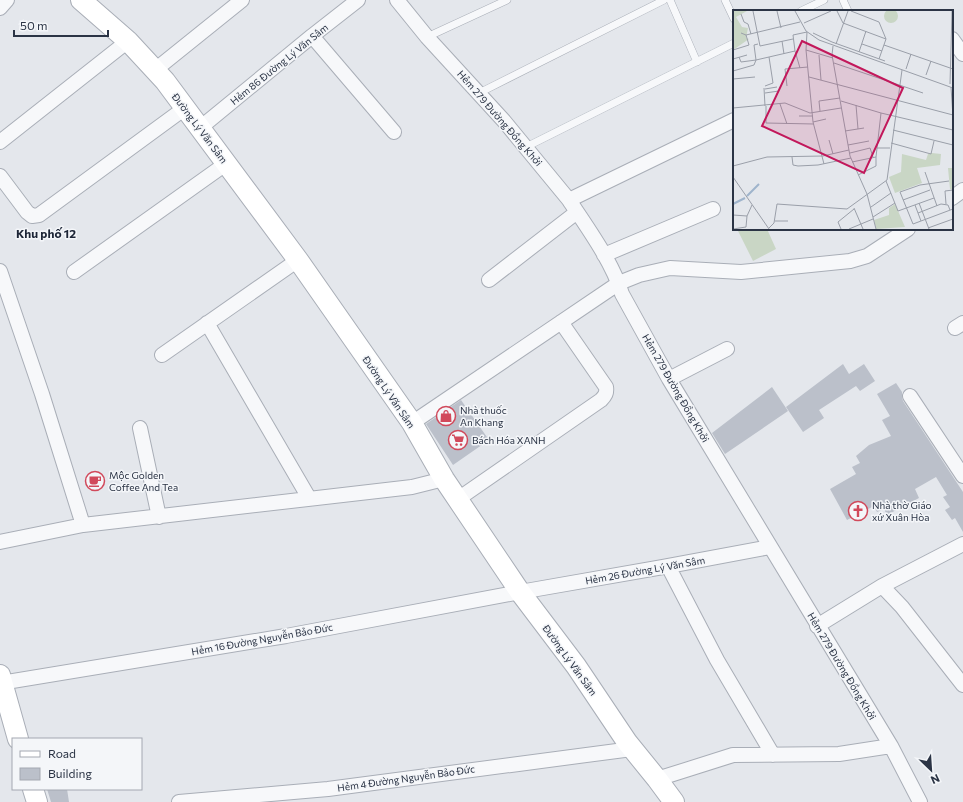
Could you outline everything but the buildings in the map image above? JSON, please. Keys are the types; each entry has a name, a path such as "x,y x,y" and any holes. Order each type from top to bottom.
{"street":[{"path":"0,8 7,0"},
{"name":"Đường Lý Văn Sâm","path":"81,0 128,41 155,70 298,260 412,423 444,479 520,592 576,666 632,749 674,802"},
{"path":"155,70 242,0"},
{"name":"Hẻm 86 Đường Lý Văn Sâm","path":"200,128 358,0"},
{"name":"Hẻm 279 Đường Đồng Khởi","path":"397,0 526,147 577,212 604,255 619,283 622,294 669,379 891,746 920,802"},
{"path":"312,36 394,132"},
{"path":"0,142 128,41"},
{"path":"953,41 963,54"},
{"path":"0,176 26,212 32,216 39,216 184,108"},
{"path":"569,200 733,120"},
{"path":"74,272 227,164"},
{"path":"953,197 963,190"},
{"path":"604,255 713,208"},
{"path":"489,280 577,212"},
{"path":"412,423 619,283 639,275 670,268 741,272 850,261 867,256 903,230"},
{"path":"162,355 298,260"},
{"path":"0,271 42,394 83,525"},
{"path":"458,499 605,396 606,387 561,322"},
{"path":"207,323 310,498"},
{"path":"669,379 727,349"},
{"path":"910,396 963,476"},
{"path":"140,428 160,517"},
{"path":"0,542 83,525 412,486 444,479"},
{"path":"818,626 882,586 963,544"},
{"name":"Hẻm 26 Đường Lý Văn Sâm","path":"520,592 770,547"},
{"path":"668,566 717,660 774,755"},
{"path":"882,586 902,607 963,685"},
{"name":"Hẻm 16 Đường Nguyễn Bảo Đức","path":"1,680 286,636 520,592"},
{"path":"1,680 18,738"},
{"path":"657,779 733,755 839,754 891,746"},
{"name":"Hẻm 4 Đường Nguyễn Bảo Đức","path":"179,802 328,789 632,749"},
{"path":"33,790 37,802"}],"lane":[{"path":"428,37 507,0"},
{"path":"479,93 664,0"},
{"path":"670,0 697,62"},
{"path":"725,0 733,17"},
{"path":"803,10 824,0"},
{"path":"843,0 848,10"},
{"path":"526,147 733,44"}],"green space":[{"path":"738,230 767,230 776,249 753,261"}],"place":[{"name":"Nhà thuốc An Khang","path":"446,416"},
{"name":"Bách Hóa XANH","path":"458,440"},
{"name":"Mộc Golden Coffee And Tea","path":"95,481"},
{"name":"Nhà thờ Giáo xứ Xuân Hòa","path":"858,511"}],"district":[{"name":"Khu phố 12","path":"46,234"}]}
